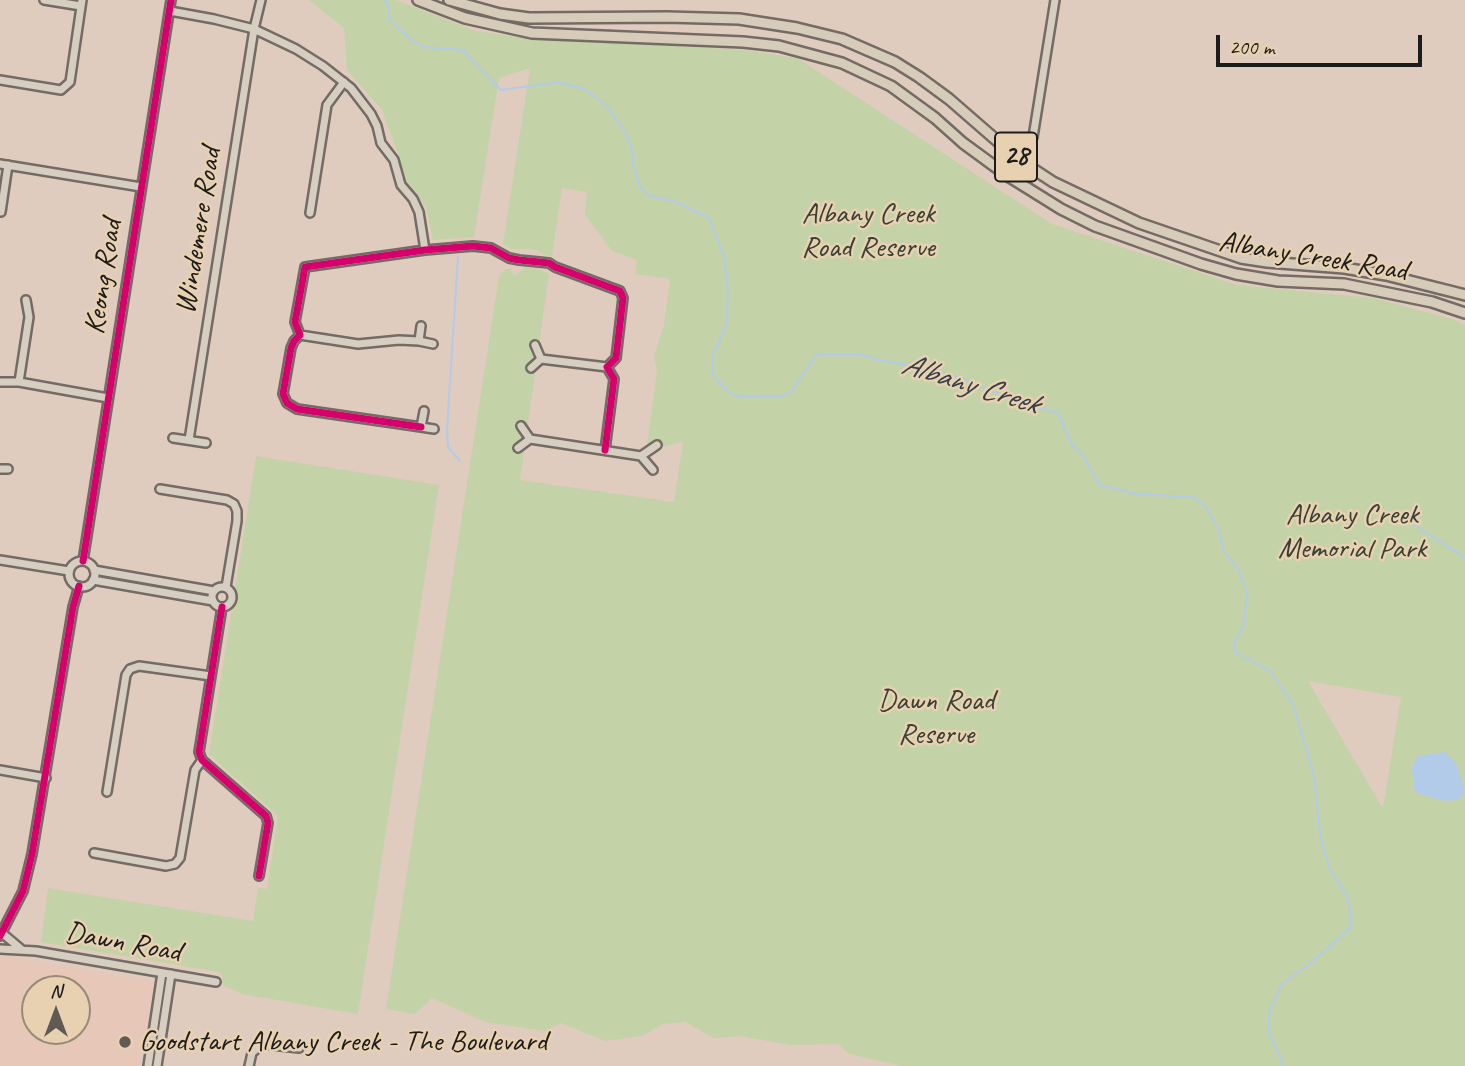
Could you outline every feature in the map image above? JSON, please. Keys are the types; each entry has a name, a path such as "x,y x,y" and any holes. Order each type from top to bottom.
{"main road":[{"name":"Albany Creek Road","path":"418,0 465,18 519,31 578,36 666,37 743,42 779,46 842,63 891,86 1008,176 1094,226 1201,264 1256,278 1344,284 1432,302 1465,313"},
{"name":"Albany Creek Road","path":"449,0 500,15 529,18 739,19 842,38 895,62 919,77 949,99 1018,159 1054,182 1116,213 1225,254 1267,262 1344,268 1386,275 1465,295"}],"street":[{"path":"0,80 61,90 70,82 82,3 44,0"},
{"name":"Keong Road","path":"83,561 171,0"},
{"name":"Windemere Road","path":"189,440 254,29 261,0"},
{"path":"1008,176 1033,137 1055,0"},
{"path":"170,12 254,29 296,49 344,82 371,114 381,143 394,160 401,185 413,200 418,212 425,250"},
{"path":"310,213 327,105 344,82"},
{"path":"1,212 4,165 142,187"},
{"path":"300,335 296,322 306,267 425,250 491,248 509,258 549,263 620,291 623,298 616,358 607,367"},
{"path":"19,382 29,317 26,300"},
{"path":"419,341 421,326"},
{"path":"300,335 358,344 399,340 433,344"},
{"path":"300,335 291,348 284,394 287,403 292,407 434,429"},
{"path":"535,345 541,359"},
{"path":"531,368 541,359 607,367"},
{"path":"606,450 614,379 607,367"},
{"path":"0,382 19,382 108,398"},
{"path":"421,427 424,411"},
{"path":"521,426 530,439"},
{"path":"173,438 206,443"},
{"path":"518,448 530,439 606,450 641,456 653,470"},
{"path":"641,456 657,445"},
{"path":"160,489 205,495 233,504 237,511 237,521 226,587"},
{"path":"0,560 69,571"},
{"path":"83,561 90,564 94,570 93,580 87,585 79,586 70,579 69,571 76,563 83,561"},
{"path":"94,570 214,591"},
{"path":"93,580 213,601 222,607"},
{"path":"1,935 23,891 32,854 73,607 79,586"},
{"path":"213,601 214,591 219,587 226,587 231,591 232,600 222,607"},
{"path":"222,607 199,745 202,760 266,816 268,823 259,876"},
{"path":"107,792 126,676 130,669 139,666 211,677"},
{"path":"94,853 166,866 175,864 180,858 195,770 202,760"},
{"path":"0,770 46,778"},
{"name":"Dawn Road","path":"1,935 22,949"},
{"name":"Dawn Road","path":"0,949 22,949 216,982"},
{"path":"148,1066 162,973"},
{"path":"157,1066 172,974"},
{"path":"249,1066 252,1053 262,1044 299,1048"}],"shaded area":[{"path":"0,957 148,980 152,983 141,1066 0,1066"}],"green space":[{"name":"Dawn Road Reserve","path":"309,0 396,0 476,31 519,37 743,50 797,58 1052,224 1237,285 1373,298 1453,319 1465,325 1465,1066 902,1066 849,1054 838,1044 791,1045 740,1036 714,1038 685,1022 663,1024 642,1036 605,1041 561,1023 545,1031 485,1022 432,998 415,1014 386,1009 499,276 505,269 511,269 514,276 526,267 537,268 549,274 520,480 674,502 683,442 661,447 647,445 657,371 654,356 664,325 670,279 635,274 637,260 612,251 585,215 587,192 562,188 552,257 533,249 511,249 503,244 530,68 499,78 474,237 433,240 426,207 402,178 398,154 382,110 347,70 344,28","holes":["1308,681 1401,697 1383,807 1382,807"]},
{"path":"256,456 439,485 358,1014 242,994 224,986 218,972 41,942 48,888 253,921 258,888 267,889 278,816 209,754"}],"water":[{"path":"1445,752 1456,763 1463,785 1464,794 1458,800 1444,801 1417,793 1414,789 1412,768 1417,756"}],"waterway":[{"name":"Albany Creek","path":"385,0 389,8 389,19 410,39 424,47 463,50 501,90 560,82 586,90 606,106 626,133 634,157 632,163 643,190 650,196 677,202 709,218 724,256 728,295 726,325 713,356 713,375 729,393 742,397 783,396 792,391 817,354 859,354 910,365 959,377 996,393 1058,413 1072,445 1082,454 1100,485 1136,494 1193,497 1206,507 1220,533 1223,550 1238,569 1247,594 1243,628 1235,641 1234,651 1270,671 1293,704 1314,776 1321,842 1330,869 1346,895 1350,908 1350,928 1283,983 1270,1008 1268,1030 1284,1066"},
{"path":"458,257 447,430 448,447 460,461"},
{"path":"1396,510 1408,521 1465,558"}],"cycle path":[{"path":"83,561 171,0"},
{"path":"421,427 297,409 287,403 283,394 291,348 300,335 295,322 305,267 473,246 491,248 509,258 549,263 620,291 623,298 616,358 607,367 614,379 605,450"},
{"path":"0,936 23,891 32,854 73,607 79,586"},
{"path":"222,607 199,752 202,760 266,816 268,823 259,876"}],"place":[{"name":"Goodstart Albany Creek - The Boulevard","path":"125,1042"}],"park label":[{"name":"Albany Creek Road Reserve","path":"868,231"},
{"name":"Albany Creek Memorial Park","path":"1352,532"}]}
